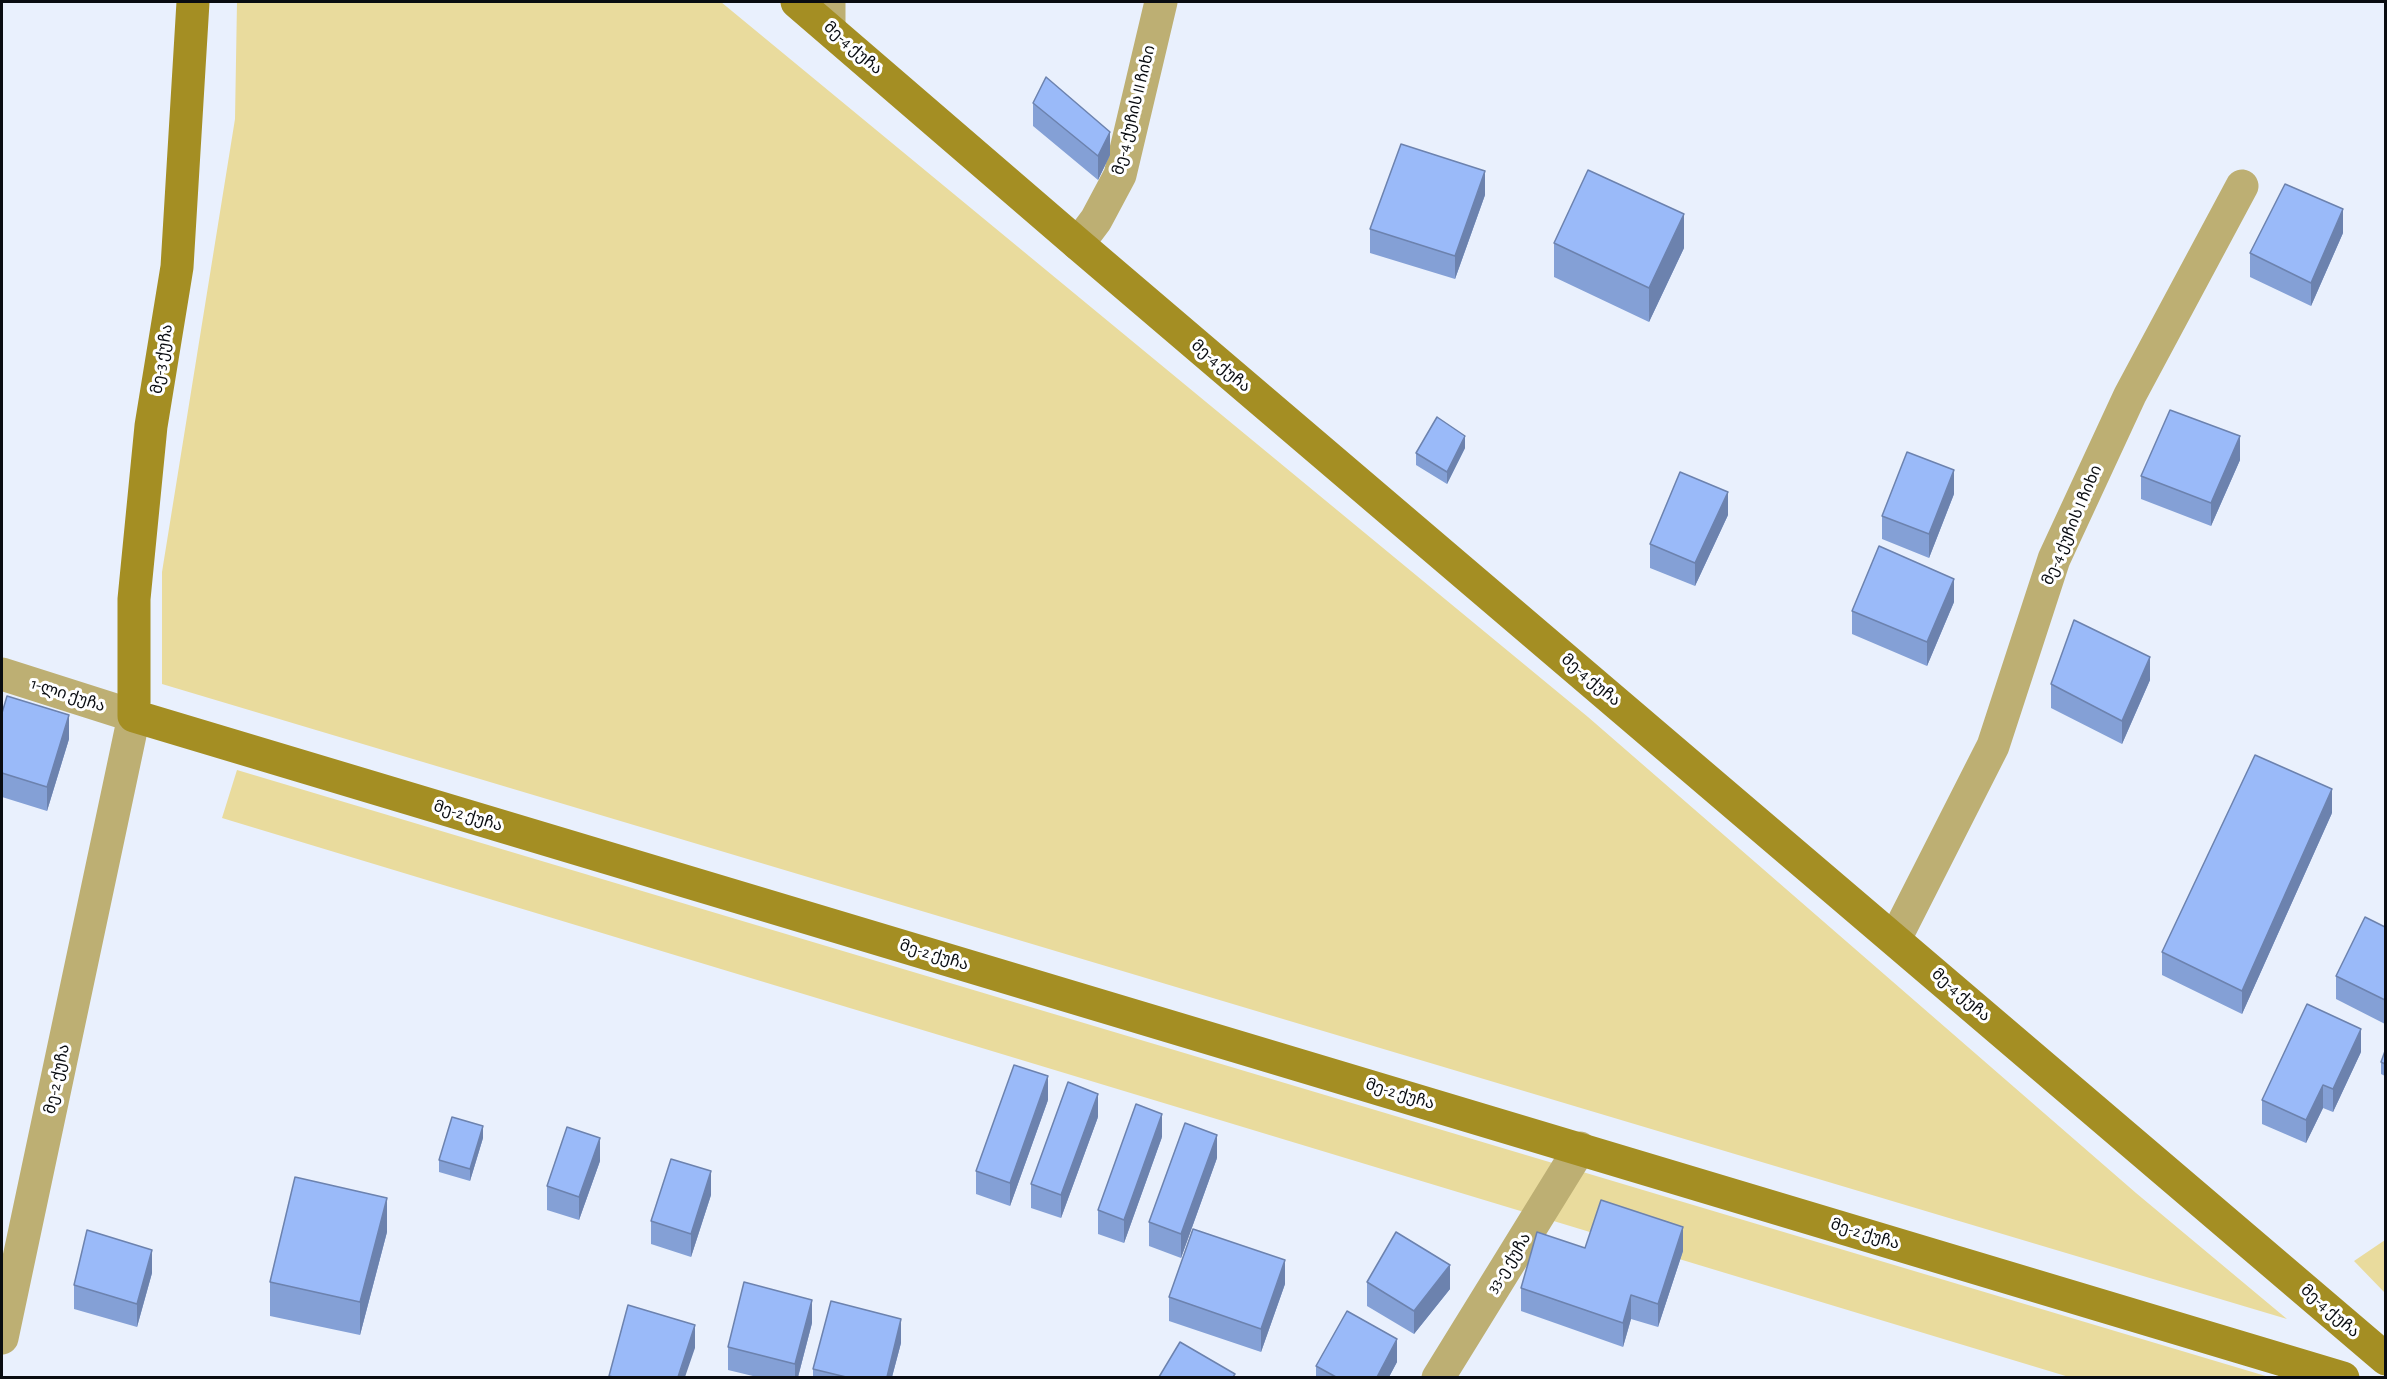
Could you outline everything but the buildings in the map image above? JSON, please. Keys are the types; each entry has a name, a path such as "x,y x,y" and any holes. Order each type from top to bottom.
{"street":[{"name":"მე-3 ქუჩა","path":"134,716 134,599 151,426 177,267 193,2"},
{"name":"მე-4 ქუჩა","path":"797,2 829,14 1078,244 2385,1359"},
{"name":"მე-4 ქუჩის II ჩიხი","path":"1078,244 1096,220 1120,175 1161,2"},
{"name":"მე-4 ქუჩის I ჩიხი","path":"1895,939 1993,746 2054,559 2130,395 2242,186"},
{"name":"1-ლი ქუჩა","path":"2,674 134,716"},
{"name":"მე-2 ქუჩა","path":"2,1338 134,716 2343,1377"},
{"name":"33-ე ქუჩა","path":"1438,1377 1580,1148"}],"shaded area":[{"path":"237,2 721,2 1588,717 2136,1193 2287,1319 162,684 162,572 235,119"},
{"path":"237,770 2269,1377 2069,1377 222,818"},
{"path":"2385,1240 2385,1293 2354,1261"}]}
